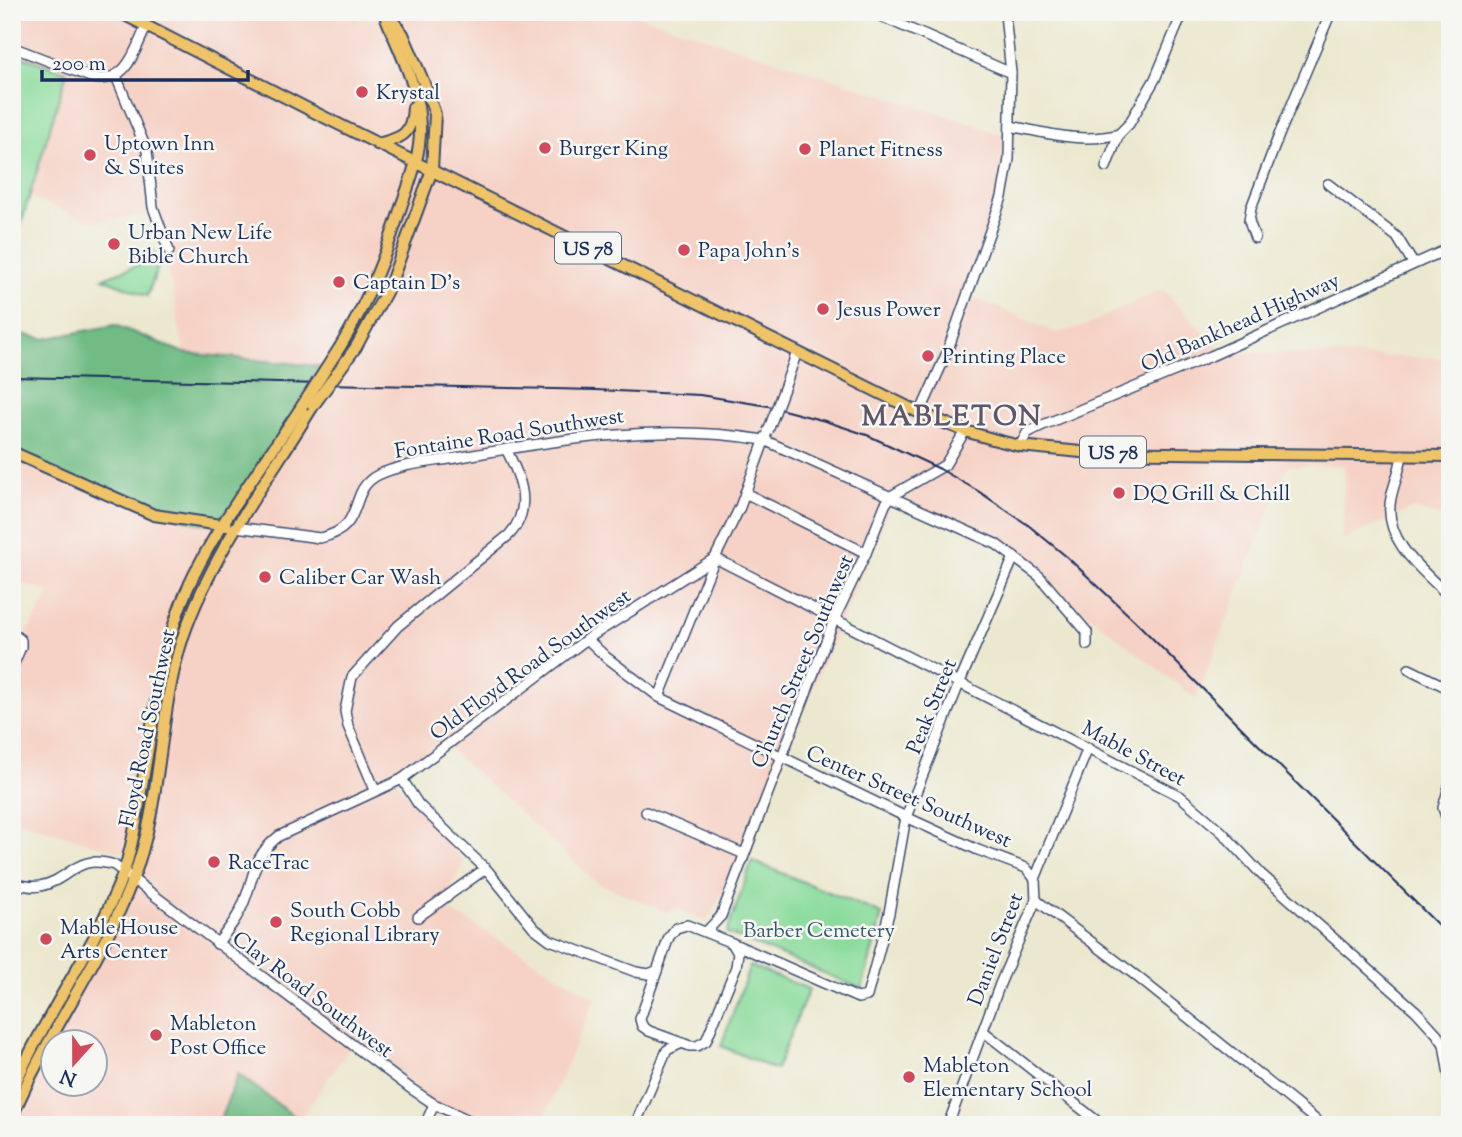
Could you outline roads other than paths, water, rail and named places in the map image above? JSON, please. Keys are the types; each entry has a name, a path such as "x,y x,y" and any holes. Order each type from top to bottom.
{"main road":[{"name":"US 78","path":"119,12 377,144 920,413 965,431 1020,446 1085,452 1450,456"},
{"name":"Floyd Road Southwest","path":"12,1117 42,1052 110,933 133,879 146,834 173,676 181,644 204,586 360,314 379,269 416,163 420,125 414,90 385,12"},
{"name":"Floyd Road Southwest","path":"12,1091 46,1023 93,941 124,872 162,674 172,630 185,594 224,525 307,406 356,347 390,285 432,170 435,114 403,34 385,12"},
{"path":"377,144 400,138 407,133 413,118 414,90"},
{"name":"Fontaine Road Southwest","path":"12,452 154,514 236,527"}],"street":[{"path":"871,12 1011,73"},
{"path":"1106,167 1119,134 1129,124 1155,79 1183,12"},
{"path":"1255,238 1249,221 1251,208 1331,12"},
{"path":"920,413 946,355 1002,197 1009,159 1011,73 1004,13"},
{"path":"12,47 93,78 105,79 116,76 124,68 146,27"},
{"path":"116,76 147,151 153,207 169,251"},
{"path":"1010,126 1073,138 1119,134"},
{"path":"1328,184 1397,237 1413,263"},
{"name":"Old Bankhead Highway","path":"1020,446 1027,433 1044,425 1211,356 1450,248"},
{"path":"659,697 715,558 745,493 797,352"},
{"path":"891,496 945,465 965,431"},
{"name":"Fontaine Road Southwest","path":"236,527 320,538 330,536 346,526 367,484 379,474 506,449 619,433 705,432 766,435 996,544 1039,576 1087,632 1087,645"},
{"path":"375,790 348,726 345,711 352,677 398,626 499,543 519,522 524,501 523,490 518,471 506,449"},
{"path":"1402,456 1400,473 1391,499 1393,530 1399,542 1419,566 1450,597"},
{"path":"745,493 866,554"},
{"name":"Church Street Southwest","path":"706,932 721,916 834,620 891,496"},
{"name":"Old Floyd Road Southwest","path":"217,944 239,912 256,861 279,835 402,779 587,639 715,558"},
{"name":"Mable Street","path":"715,558 1180,796 1222,832 1261,874 1416,1011 1444,1044 1450,1081"},
{"name":"Peak Street","path":"762,955 858,998 867,996 889,913 906,817 958,684 1014,558"},
{"path":"12,668 21,646 21,639 14,634"},
{"name":"Center Street Southwest","path":"587,639 659,697 906,817 978,850 1026,868 1035,879"},
{"path":"1409,669 1450,689"},
{"name":"Daniel Street","path":"948,1125 1004,972 1036,900 1035,879 1088,748"},
{"path":"402,779 418,804 485,869 534,928 550,940 636,972 649,974 656,971"},
{"path":"1450,783 1443,808 1450,828"},
{"path":"646,812 744,854"},
{"path":"12,883 39,887 86,863 107,863 124,872"},
{"path":"418,917 485,869"},
{"name":"Clay Road Southwest","path":"124,872 345,1041 434,1104 479,1125"},
{"path":"1036,900 1135,975 1322,1125"},
{"path":"721,916 721,938"},
{"path":"732,943 738,953 736,967 706,1041 697,1046 682,1043 642,1026 640,1019 649,990 669,937 676,928 687,925 706,932 762,955"},
{"path":"736,967 742,959 762,955"},
{"path":"636,972 647,982 649,990"},
{"path":"983,1031 1102,1125"},
{"path":"658,1034 667,1050"},
{"path":"635,1125 667,1050 682,1043"},
{"path":"425,1125 434,1104"}],"railway":[{"path":"12,377 596,390 700,395 768,406 867,435 940,469 978,491 1028,525 1067,557 1135,621 1450,937"}],"place":[{"name":"Krystal","path":"362,92"},
{"name":"Burger King","path":"545,148"},
{"name":"Planet Fitness","path":"805,149"},
{"name":"Uptown Inn & Suites","path":"90,155"},
{"name":"Urban New Life Bible Church","path":"114,244"},
{"name":"Papa John's","path":"684,250"},
{"name":"Captain D's","path":"339,282"},
{"name":"Jesus Power","path":"823,309"},
{"name":"Printing Place","path":"928,356"},
{"name":"DQ Grill & Chill","path":"1119,493"},
{"name":"Caliber Car Wash","path":"265,577"},
{"name":"RaceTrac","path":"214,862"},
{"name":"South Cobb Regional Library","path":"276,922"},
{"name":"Mable House Arts Center","path":"46,939"},
{"name":"Mableton Post Office","path":"156,1035"},
{"name":"Mableton Elementary School","path":"909,1077"}],"district":[{"name":"MABLETON","path":"952,415"}],"park label":[{"name":"Barber Cemetery","path":"819,930"}]}
